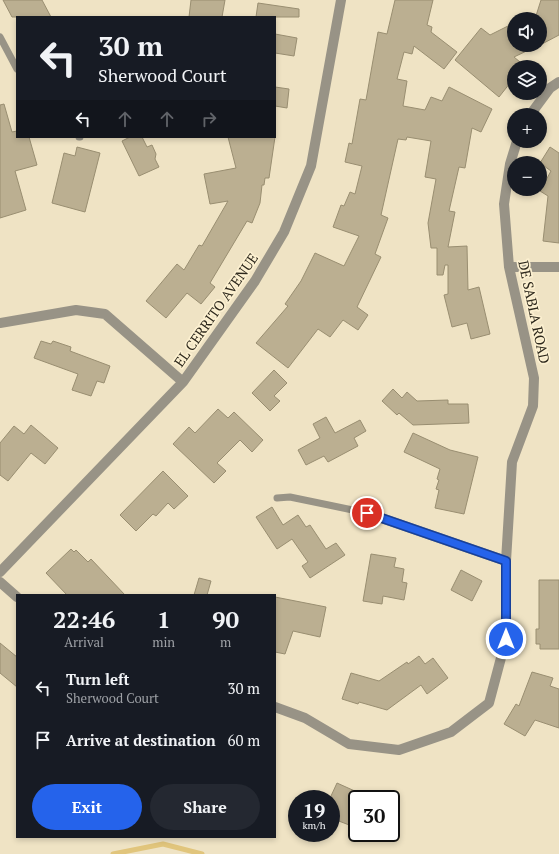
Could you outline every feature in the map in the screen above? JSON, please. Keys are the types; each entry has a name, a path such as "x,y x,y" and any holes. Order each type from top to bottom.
{"street":[{"name":"EL CERRITO AVENUE","path":"0,572 183,382 255,281 284,232 311,166 341,0"},
{"path":"535,108 550,88 559,82"},
{"name":"DE SABLA ROAD","path":"276,707 305,718 349,744 399,750 451,732 489,704 506,639 506,561 512,462 534,406 534,378 509,267 504,204 510,164 515,148"},
{"path":"509,267 559,267"},
{"path":"0,323 76,310 105,314 183,382"},
{"path":"367,513 506,561"},
{"path":"0,582 16,596"}],"lane":[{"path":"0,37 16,67"},
{"path":"276,498 290,496 367,513"}],"building":[{"path":"3,0 42,0 50,16 16,16 12,17"},
{"path":"191,0 225,0 222,16 189,16"},
{"path":"395,0 433,0 427,25 432,27 431,32 457,52 444,69 414,46 412,54 404,52 397,79 407,81 403,106 425,110 431,97 442,101 449,87 492,109 481,132 472,128 465,168 459,167 449,211 455,212 448,247 467,246 468,290 479,287 490,334 471,339 467,323 452,327 444,295 448,294 448,265 445,265 443,275 437,275 437,248 431,248 428,223 436,179 425,177 431,141 407,137 406,140 398,139 381,215 388,218 375,254 381,257 357,307 368,315 358,330 343,320 330,337 318,329 288,368 256,343 288,306 285,304 301,281 315,253 344,266 359,236 333,227 341,205 344,206 350,192 355,194 362,166 345,162 349,143 352,144 360,99 366,100 378,32 387,34"},
{"path":"541,0 559,0 559,35 547,41 547,12 537,12"},
{"path":"258,3 299,9 299,17 256,16"},
{"path":"507,26 507,52 524,52 514,57 518,60 507,60 507,87 499,97 455,60 481,28 490,35"},
{"path":"276,34 297,38 294,56 276,53"},
{"path":"276,87 289,89 287,108 276,106"},
{"path":"4,104 12,132 16,131 16,138 29,138 37,165 15,171 26,210 0,218 0,105"},
{"path":"128,138 142,138 147,147 152,145 156,154 155,159 159,167 139,176 122,141"},
{"path":"228,138 275,138 269,178 265,178 264,185 262,185 260,203 252,223 247,221 210,283 215,287 201,304 187,293 166,318 146,301 177,264 184,270 199,245 202,246 228,201 210,204 204,174 236,168"},
{"path":"77,147 100,153 85,212 52,203 64,153 75,156"},
{"path":"550,147 559,153 559,243 543,241 548,196 547,178 551,171 547,168 547,156 544,156"},
{"path":"41,341 51,344 53,341 71,347 70,351 110,366 104,383 97,381 91,396 72,390 78,374 34,358"},
{"path":"274,370 287,383 274,396 280,401 270,411 252,393"},
{"path":"393,389 402,398 407,392 417,401 448,400 448,404 468,404 469,423 413,425 399,413 397,415 382,401"},
{"path":"218,409 228,418 234,412 263,440 252,452 240,440 217,463 226,471 214,483 173,444 189,427 195,433"},
{"path":"326,417 335,433 360,420 366,431 354,438 358,446 328,462 324,456 306,465 298,450 320,438 313,424"},
{"path":"31,425 58,448 45,464 31,453 8,481 0,475 0,443 14,426 24,434"},
{"path":"413,433 450,450 478,457 464,514 435,508 439,490 436,489 439,480 437,479 440,469 404,452"},
{"path":"163,471 188,496 174,509 168,503 156,516 153,514 136,531 120,515"},
{"path":"272,507 283,525 298,515 306,527 310,525 326,549 336,543 345,555 310,578 302,566 308,562 292,539 277,549 256,517"},
{"path":"71,549 74,552 76,550 88,562 91,559 124,594 66,594 46,573"},
{"path":"371,554 396,558 394,567 404,569 402,582 407,583 404,600 383,596 382,604 363,601"},
{"path":"461,570 482,581 472,601 451,590"},
{"path":"199,578 211,581 207,594 194,594"},
{"path":"539,580 559,580 559,649 540,649 540,644 536,644 536,629 539,629"},
{"path":"276,597 326,607 320,637 293,631 285,654 276,652"},
{"path":"0,643 16,656 16,686 0,673"},
{"path":"419,656 425,664 433,658 448,678 427,694 421,685 387,710 342,699 351,673 379,681 407,662 408,664"},
{"path":"532,672 553,678 550,686 559,689 559,728 535,720 525,736 504,724 516,704 519,706"},
{"path":"337,783 353,790 348,790 348,825 340,821 340,790 334,790"}],"waterway":[{"path":"113,854 163,844 202,854"}],"route":[{"path":"367,513 506,561 506,639"}]}
